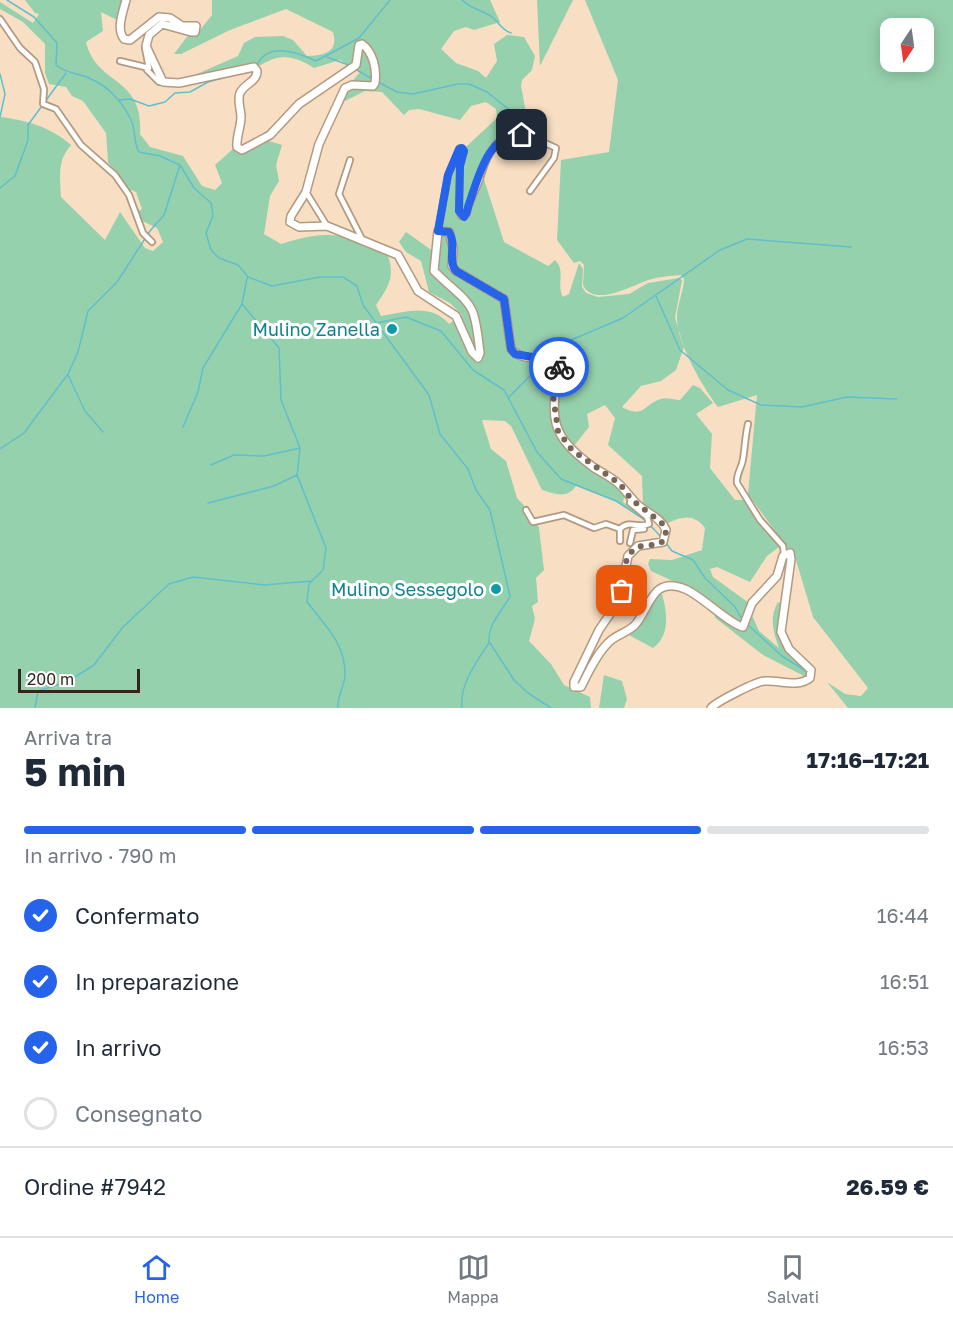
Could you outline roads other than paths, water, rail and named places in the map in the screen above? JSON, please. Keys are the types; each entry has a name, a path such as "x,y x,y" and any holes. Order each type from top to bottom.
{"street":[{"path":"120,62 149,68 144,49 149,35 162,24 191,32 195,32 196,26 182,26 170,18 159,17 130,40 124,39 120,35 120,26 126,0"},
{"path":"0,19 20,48 36,62 44,89 44,105 56,109 81,145 115,175 127,192 148,238"},
{"path":"147,70 159,82 161,79 179,83 256,69 255,78 246,86 239,98 241,124 236,142 237,147 242,150 270,135 299,104 356,66 358,45 362,44 373,56 375,81 373,86 352,85 345,88 319,144 306,192 291,216 290,222 298,227 327,226 398,255 418,291 456,316 466,333 472,352 478,358 480,353 477,323 472,306 434,271 438,231 448,175 460,148 464,151 460,166 459,211 461,216 467,214 490,152 508,136 522,135 556,148 554,158 530,191"},
{"path":"146,46 161,79"},
{"path":"350,160 339,194 358,235 366,243"},
{"path":"306,192 327,226"},
{"path":"438,231 449,232 452,236 452,266 456,271 504,299 511,349 521,357 547,359 559,367 553,395 558,431 572,450 620,484 631,499 663,524 666,536 660,544 635,548 628,556 619,601 594,638 574,681 576,688 580,687 608,644 632,628 653,594 666,587 684,589 708,602 736,625 745,626 749,609 772,583 784,554 783,546 764,525 737,483 736,477 743,461 742,446 748,424"},
{"path":"630,543 633,530 646,529 648,518 631,504 631,499"},
{"path":"526,510 533,522 564,515 594,528 605,524 620,529 632,523 647,526"},
{"path":"620,529 620,541"},
{"path":"711,708 719,701 758,682 797,683 810,678 811,670 789,650 782,632 791,559 790,553 784,554"}],"waterway":[{"path":"7,0 34,17 57,43 56,65 87,77 109,90 133,124 139,152 160,156 180,165 194,188 211,203 213,216 206,233 211,250 219,258 238,265 248,277 272,286 320,277 343,277 357,286 363,305 429,395 440,434 468,469 476,490 490,510 510,596 493,623 489,642"},
{"path":"257,65 268,53 276,51 293,52 316,61 359,38 390,0"},
{"path":"462,0 492,17 511,33"},
{"path":"327,57 351,66"},
{"path":"355,69 374,80"},
{"path":"0,188 15,176 28,140 28,125 66,73"},
{"path":"0,74 5,94 0,117"},
{"path":"119,100 130,99 149,106 165,102 175,93 190,92 208,82 237,74"},
{"path":"378,82 397,92 413,94 458,84 469,84 487,92 511,111 531,120"},
{"path":"0,449 24,433 68,374 78,352 88,311 117,282 150,231 164,215 180,165"},
{"path":"548,359 571,340 623,318 720,250 747,239 851,247"},
{"path":"247,278 242,304 279,348 281,400 300,448 297,475 326,548 323,570 309,584 307,602 327,627 342,654 345,676 338,708"},
{"path":"656,296 680,350 728,390 761,405 802,407 847,397 897,399"},
{"path":"183,427 198,392 203,368 242,304"},
{"path":"377,323 406,317 441,331 473,370 504,390 537,452 561,479 616,501 645,520"},
{"path":"509,397 544,362"},
{"path":"68,375 85,411 103,432"},
{"path":"211,465 234,455 264,456 300,448"},
{"path":"208,503 274,486 297,475"},
{"path":"650,525 661,537"},
{"path":"666,543 672,551 693,560 705,578 735,607 743,621"},
{"path":"35,708 38,691 67,682 94,665 123,627 169,584 193,577 264,585 312,581"},
{"path":"748,625 782,656 809,673"},
{"path":"462,708 466,682 489,643"},
{"path":"490,643 514,680 528,693 551,708"}],"place":[{"name":"Mulino Zanella","path":"392,329"},
{"name":"Mulino Sessegolo","path":"496,589"}]}
